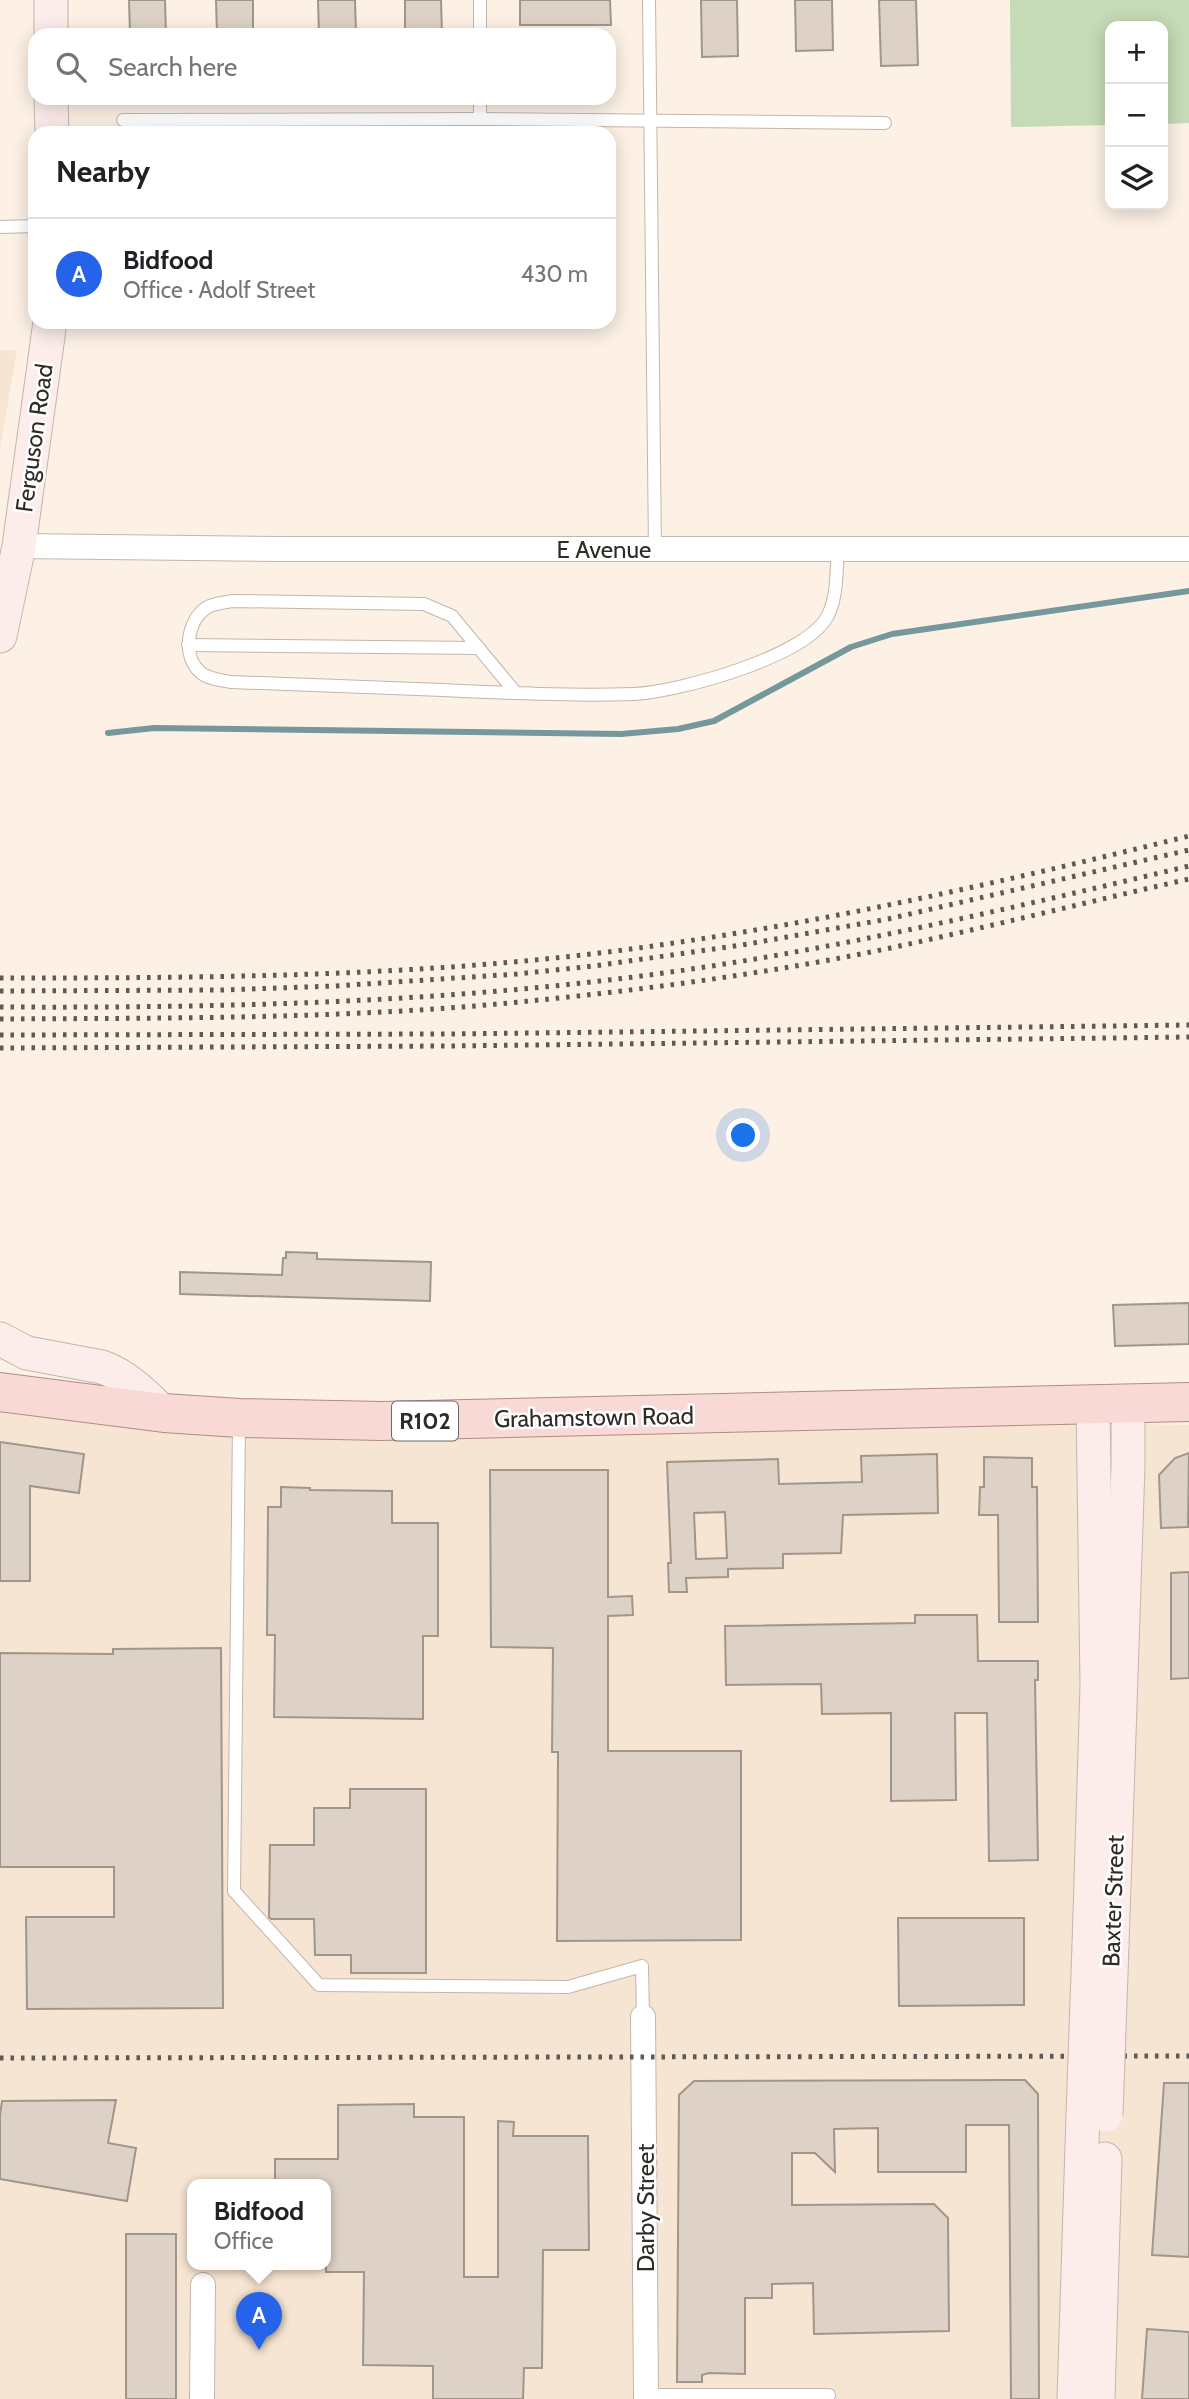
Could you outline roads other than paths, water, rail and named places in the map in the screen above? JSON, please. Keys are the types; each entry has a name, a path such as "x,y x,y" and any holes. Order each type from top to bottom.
{"main road":[{"path":"51,0 51,28"},
{"path":"51,105 52,126"},
{"name":"Ferguson Road","path":"0,636 19,546 49,329"},
{"path":"0,1339 27,1353 114,1371 131,1382 164,1413"},
{"name":"Grahamstown Road","path":"0,1392 164,1413 239,1418 381,1421 1189,1402"},
{"name":"Baxter Street","path":"1098,2399 1095,2114 1100,1945 1097,1686 1111,1404"},
{"name":"Baxter Street","path":"1074,2399 1095,2114"}],"street":[{"name":"E Avenue","path":"19,546 655,550 1189,549"},
{"name":"Darby Street","path":"643,2017 646,2397"},
{"path":"202,2399 203,2285"}],"lane":[{"path":"480,0 480,28"},
{"path":"649,0 655,550"},
{"path":"480,105 480,118"},
{"path":"123,120 480,118 885,123"},
{"path":"0,227 28,226"},
{"path":"516,693 452,616 424,604 232,601 208,606 195,619 188,645 194,664 201,673 212,679 231,682 516,693 637,694 691,683 760,662 800,643 827,618 834,598 838,549"},
{"path":"188,645 479,648"},
{"path":"239,1418 234,1891 319,1985 568,1987 642,1966 643,2017"},
{"path":"646,2397 829,2395"}],"waterway":[{"path":"108,733 154,728 621,734 678,729 714,721 851,647 892,634 1189,591"}],"railway":[{"path":"0,978 370,972 591,954 817,919 1040,872 1189,836"},
{"path":"0,991 221,990 335,986 594,966 742,945 888,919 1189,850"},
{"path":"0,1007 148,1007 370,1000 517,989 667,973 817,948 966,918 1189,866"},
{"path":"0,1019 324,1015 454,1008 613,992 755,973 895,947 1189,879"},
{"path":"0,1035 451,1034 1189,1025"},
{"path":"0,1048 451,1046 1189,1037"},
{"path":"0,2058 1189,2056"}],"place":[{"name":"Bidfood","path":"259,2350"}]}
